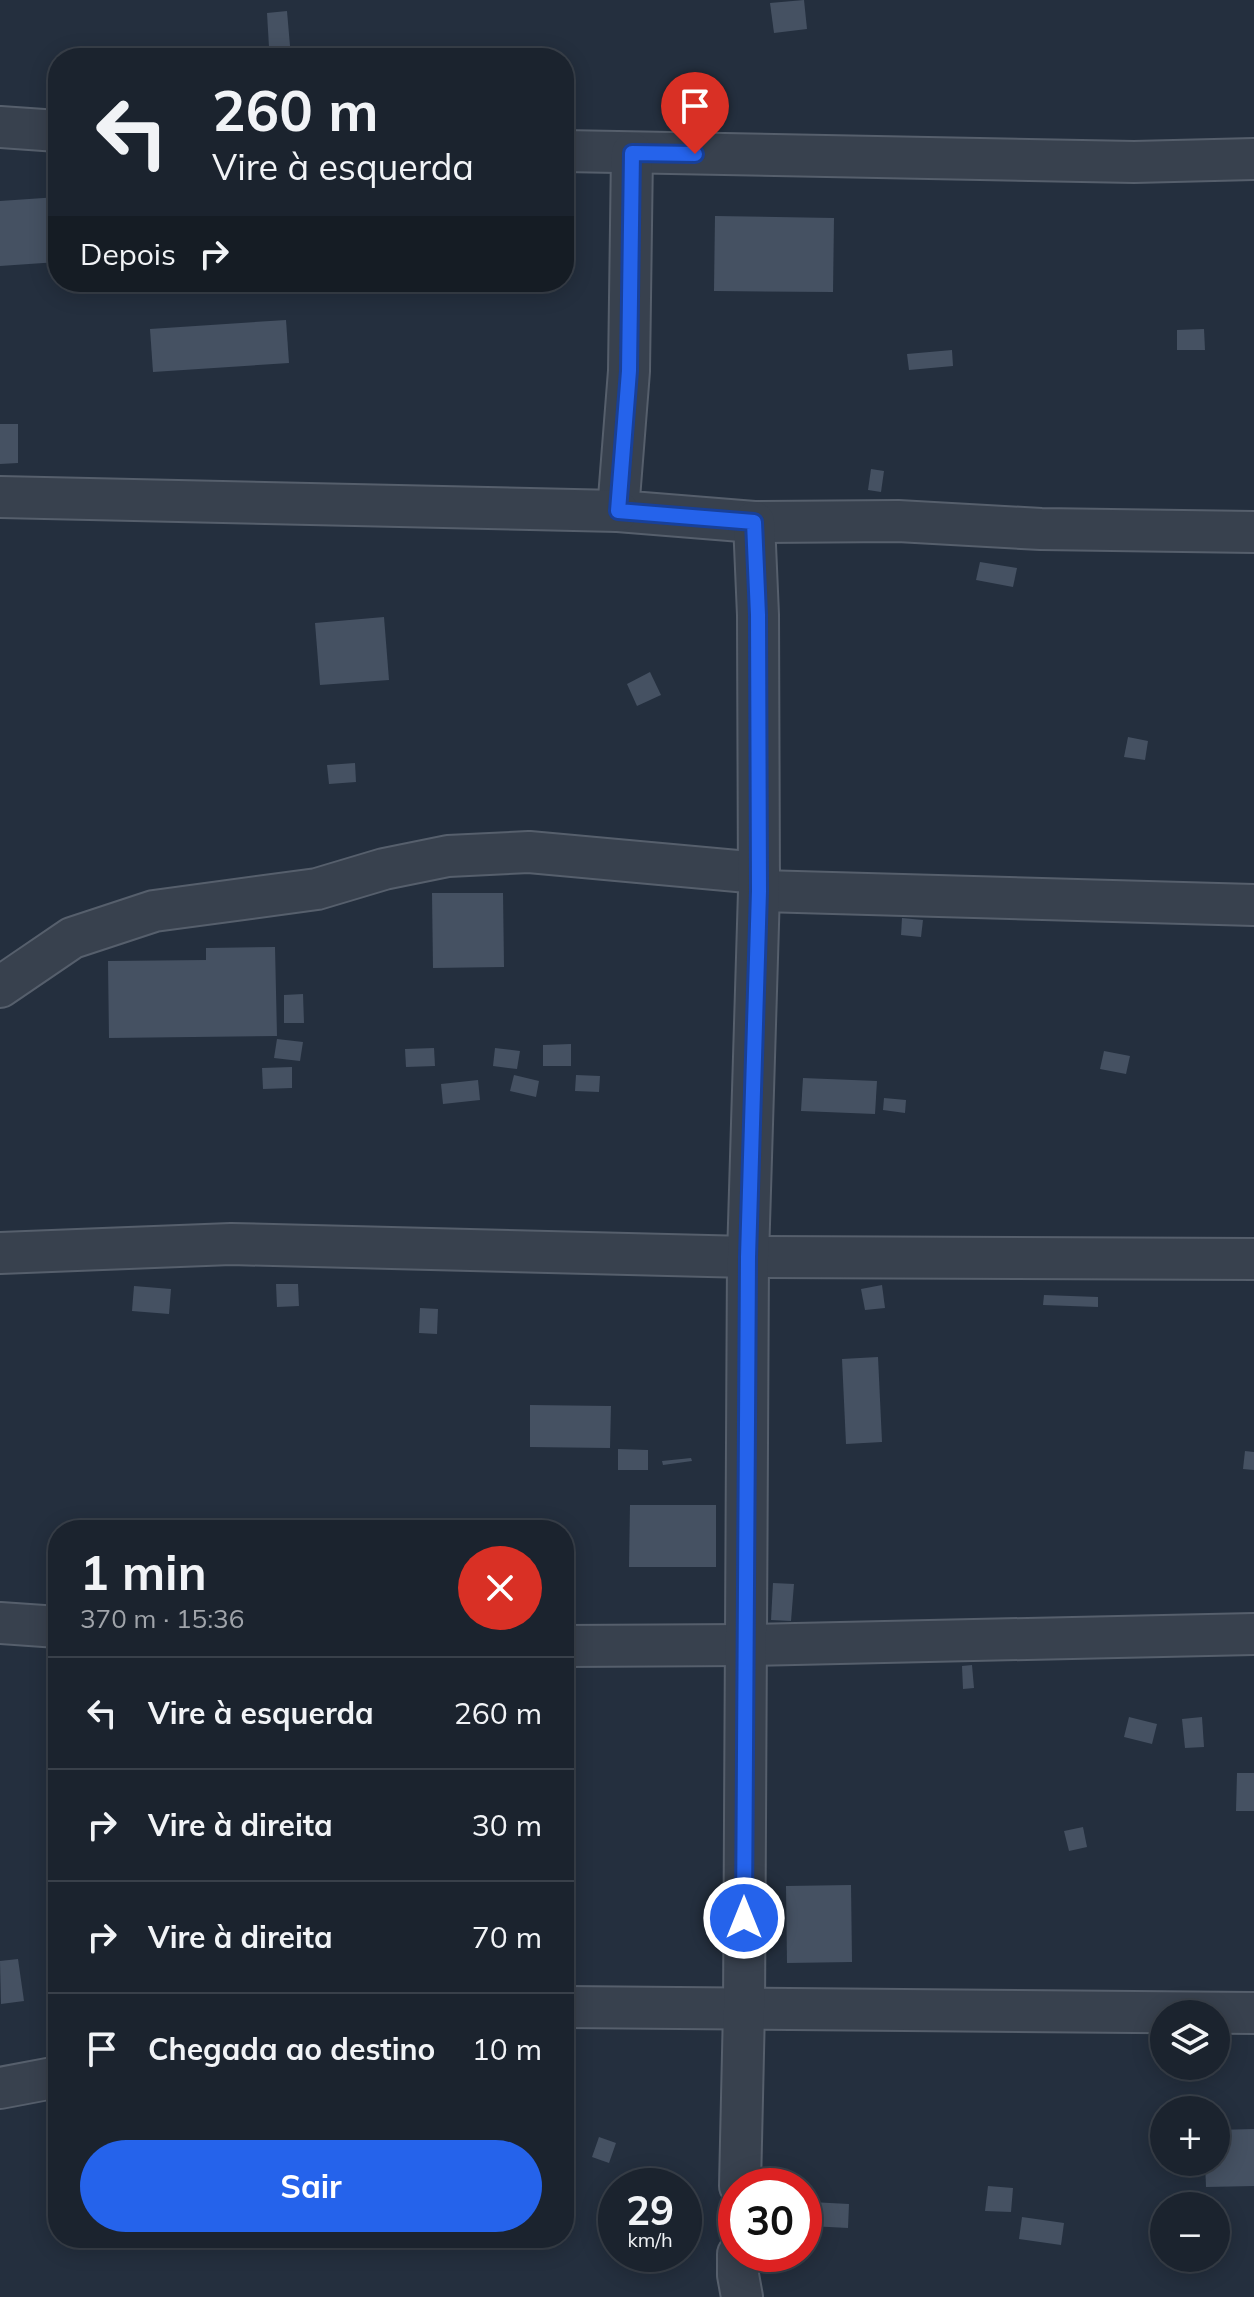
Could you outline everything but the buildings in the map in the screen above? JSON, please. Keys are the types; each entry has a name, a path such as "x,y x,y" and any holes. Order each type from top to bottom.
{"street":[{"path":"0,127 48,130"},
{"path":"574,151 1134,162 1254,159"},
{"path":"618,511 629,371 632,153"},
{"path":"0,497 618,511 754,522 898,521 1041,529 1254,532"},
{"path":"740,2168 748,1257 759,882 758,615 754,522"},
{"path":"0,987 72,938 154,911 317,889 384,869 448,856 529,852 759,882 1254,905"},
{"path":"0,1253 231,1244 748,1257 1254,1259"},
{"path":"0,1623 48,1626"},
{"path":"574,1646 1254,1634"},
{"path":"574,2007 1254,2013"},
{"path":"0,2088 48,2079"},
{"path":"738,2272 742,2297"}],"route":[{"path":"695,154 632,153 629,371 618,511 754,522 758,615 759,891 748,1257 744,1918"}]}
